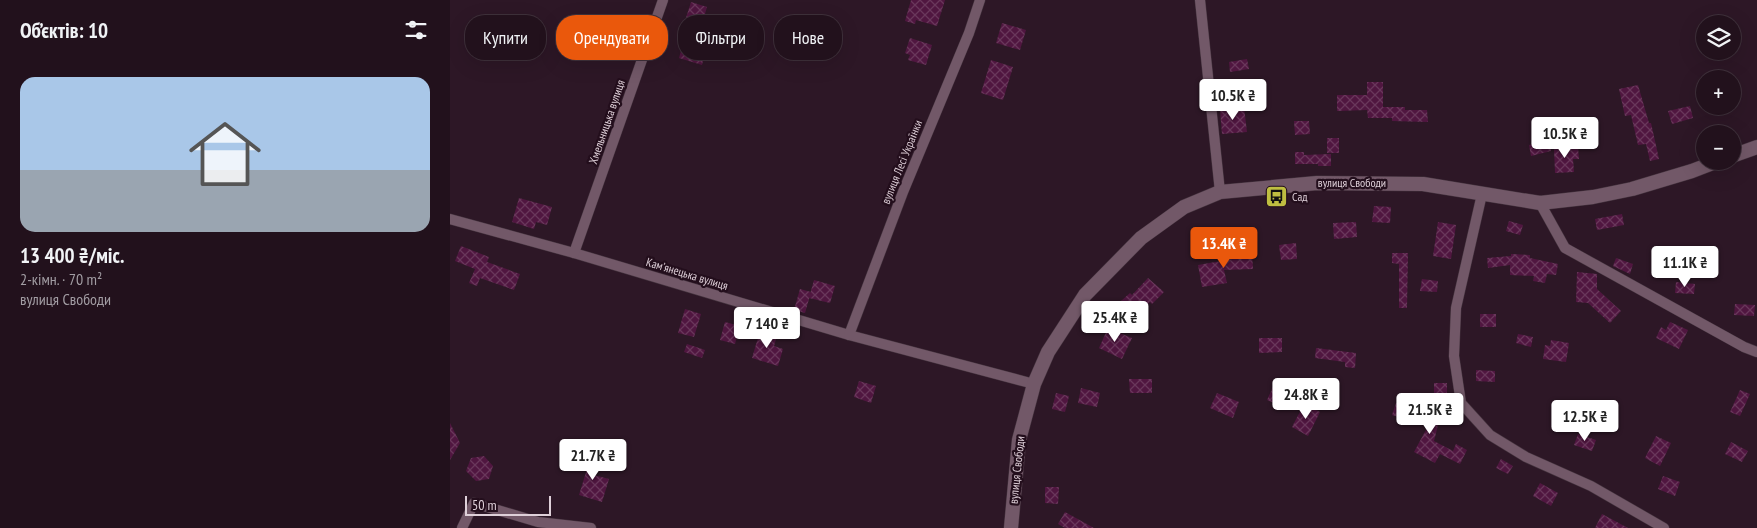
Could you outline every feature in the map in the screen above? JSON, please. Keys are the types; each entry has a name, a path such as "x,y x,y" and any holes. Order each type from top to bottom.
{"street":[{"name":"Хмельницька вулиця","path":"574,253 663,0"},
{"name":"вулиця Лесі Українки","path":"849,335 903,192 969,33 980,0"},
{"path":"1200,0 1220,192"},
{"path":"1741,153 1757,147"},
{"name":"вулиця Свободи","path":"1013,526 1019,440 1034,384 1048,352 1084,295 1141,238 1184,207 1220,192 1318,182 1423,184 1540,203 1593,197 1632,189 1696,169"},
{"path":"1482,194 1456,308 1454,356 1461,403 1490,435 1526,457 1592,486 1664,528"},
{"path":"1540,203 1565,248 1744,347 1757,352"},
{"name":"Камʼянецька вулиця","path":"450,219 574,253 849,335 1034,384"},
{"path":"462,528 474,503 538,522 591,528"}],"building":[{"path":"911,0 945,0 937,26 916,20 915,24 905,21"},
{"path":"691,2 707,7 705,15 687,15"},
{"path":"1002,23 1026,30 1020,50 996,43"},
{"path":"910,38 932,45 926,65 908,60 910,55 905,53"},
{"path":"1247,59 1249,69 1230,72 1229,62"},
{"path":"686,60 703,60 702,65"},
{"path":"991,60 1013,67 1003,100 981,93"},
{"path":"1367,82 1383,82 1383,107 1427,110 1428,122 1392,121 1392,118 1368,118 1367,110 1337,111 1337,95 1367,95"},
{"path":"1638,85 1649,123 1651,123 1659,159 1650,161 1646,144 1638,145 1631,115 1625,116 1619,89"},
{"path":"1690,106 1693,118 1672,124 1668,111"},
{"path":"1244,107 1247,132 1222,134 1220,110"},
{"path":"1294,121 1309,121 1310,134 1295,135"},
{"path":"1591,126 1593,138 1573,140 1572,128"},
{"path":"1327,138 1339,138 1339,153 1327,153"},
{"path":"1549,140 1551,151 1531,156 1529,145"},
{"path":"1578,147 1579,159 1573,159 1574,172 1555,173 1554,148"},
{"path":"1295,152 1304,152 1304,155 1331,154 1331,166 1295,164"},
{"path":"519,198 552,207 547,225 536,222 534,229 512,222"},
{"path":"1374,206 1391,207 1390,223 1372,222"},
{"path":"1622,214 1624,225 1597,230 1595,219"},
{"path":"1509,221 1523,225 1520,235 1506,231"},
{"path":"1356,222 1357,237 1334,239 1333,223"},
{"path":"1438,222 1456,225 1451,259 1433,256"},
{"path":"1296,243 1297,259 1281,260 1279,245"},
{"path":"461,246 489,257 487,262 520,274 514,290 480,278 477,286 469,283 475,269 455,261"},
{"path":"1252,252 1253,269 1224,270 1227,283 1202,287 1198,265 1238,258 1238,253"},
{"path":"1392,253 1408,253 1407,308 1399,308 1399,264 1392,263"},
{"path":"1511,254 1530,255 1530,258 1558,264 1556,275 1547,274 1545,283 1533,281 1534,276 1510,275 1510,265 1488,268 1487,258 1511,256"},
{"path":"1616,258 1633,264 1630,274 1613,266"},
{"path":"1577,272 1597,274 1597,289 1621,311 1610,323 1588,303 1576,302"},
{"path":"1148,278 1164,292 1152,304 1150,302 1131,321 1120,310 1125,305 1121,301 1130,293 1132,295"},
{"path":"1422,279 1438,281 1437,292 1420,291"},
{"path":"814,280 835,286 830,303 809,298"},
{"path":"1676,282 1695,284 1694,294 1675,293"},
{"path":"800,289 811,292 805,313 794,310"},
{"path":"1735,304 1755,305 1754,316 1734,315"},
{"path":"685,309 701,314 694,337 678,333"},
{"path":"1480,314 1496,314 1496,327 1480,327"},
{"path":"725,322 740,326 735,344 720,340"},
{"path":"1670,322 1688,330 1679,349 1656,338 1661,327 1666,330"},
{"path":"1108,328 1132,338 1122,359 1099,348"},
{"path":"760,331 777,336 774,346 783,349 778,366 752,358"},
{"path":"1518,334 1533,337 1531,347 1516,343"},
{"path":"1259,338 1282,338 1282,352 1259,353"},
{"path":"1551,340 1569,343 1566,362 1543,359 1545,345 1550,346"},
{"path":"687,344 705,350 702,358 684,352"},
{"path":"1316,348 1356,353 1355,368 1345,367 1345,362 1315,358"},
{"path":"1476,370 1495,371 1495,382 1476,381"},
{"path":"1277,378 1288,383 1278,405 1267,400"},
{"path":"1129,379 1152,379 1152,393 1130,393"},
{"path":"859,381 876,386 871,403 854,397"},
{"path":"1434,383 1447,383 1447,393 1434,393"},
{"path":"1081,388 1100,393 1097,407 1078,403"},
{"path":"1740,390 1750,394 1740,416 1730,412"},
{"path":"1056,393 1069,396 1065,412 1052,409"},
{"path":"1217,393 1239,402 1233,418 1210,408"},
{"path":"1396,403 1412,409 1411,411 1433,416 1440,404 1443,405 1434,441 1453,451 1456,444 1467,450 1460,464 1440,454 1435,463 1414,452 1428,426 1392,415"},
{"path":"1304,404 1320,412 1308,436 1292,427"},
{"path":"450,423 460,443 450,460"},
{"path":"1578,434 1596,440 1592,451 1574,445"},
{"path":"1656,436 1671,443 1660,466 1645,458"},
{"path":"1731,442 1748,451 1742,462 1725,454"},
{"path":"589,452 600,456 594,475 609,479 602,502 579,495 587,469 585,468"},
{"path":"484,456 493,466 489,479 476,481 466,471 471,458"},
{"path":"1501,459 1513,466 1508,474 1496,468"},
{"path":"1663,476 1680,482 1675,496 1658,489"},
{"path":"1540,483 1558,493 1551,506 1533,496"},
{"path":"1045,487 1059,487 1058,504 1045,503"},
{"path":"1065,512 1094,528 1065,528 1058,524"},
{"path":"1602,514 1628,528 1595,528"}],"place":[{"name":"Сад","path":"1276,197"}]}
